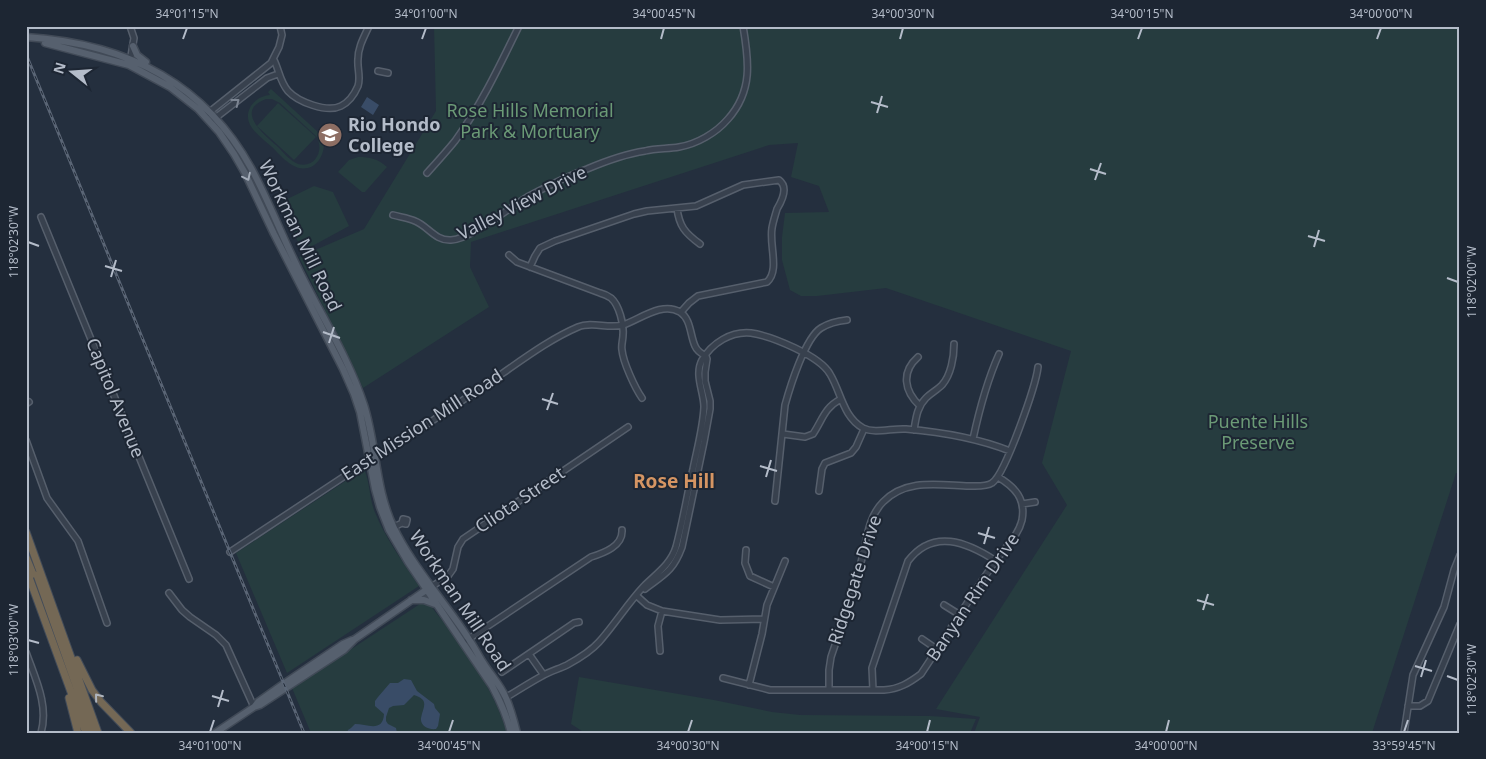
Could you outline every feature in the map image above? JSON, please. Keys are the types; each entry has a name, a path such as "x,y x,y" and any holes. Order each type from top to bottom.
{"highway":[{"path":"26,532 98,733"},
{"path":"26,544 93,733"},
{"path":"26,557 79,702 78,711"},
{"path":"26,569 86,733"},
{"path":"56,616 92,690 130,733"},
{"path":"58,656 78,733"}],"main road":[{"path":"26,39 56,40 90,47 130,62"},
{"path":"134,46 140,58 164,73 166,78"},
{"name":"Workman Mill Road","path":"130,62 166,78 188,93 234,142 251,168 298,267 352,373 369,423 372,457"},
{"name":"Workman Mill Road","path":"130,62 174,89 207,114"},
{"name":"Workman Mill Road","path":"213,120 245,173 343,369 360,412 385,505 437,605 466,641"},
{"path":"343,369 348,375 356,393 360,394"},
{"name":"Workman Mill Road","path":"396,526 407,560 466,641 492,686 503,699 517,733"},
{"path":"215,733 344,650 355,639 429,588"},
{"path":"410,600 424,600 437,605"},
{"name":"Workman Mill Road","path":"503,699 511,733"}],"street":[{"path":"130,26 134,38 130,62"},
{"path":"207,114 271,64 282,35 280,26"},
{"path":"274,60 278,74 288,91 295,97 303,102 320,107 341,106 350,99 359,83 359,50 369,26"},
{"path":"427,173 449,149 462,131 519,26"},
{"name":"Valley View Drive","path":"393,215 415,221 443,239 457,239 529,196 587,169 631,154 647,150 679,147 703,138 728,119 744,92 748,60 743,26"},
{"path":"213,120 267,78 276,68"},
{"path":"378,71 388,73"},
{"path":"267,78 278,74"},
{"path":"530,267 540,248 554,241 634,214 696,206 743,184 779,180 784,190 773,221 771,233 774,271 772,278 767,282 698,296 681,312"},
{"path":"676,208 680,224 686,233 700,244"},
{"name":"Capitol Avenue","path":"41,217 189,579"},
{"path":"509,255 517,262 610,297 617,308 624,333 622,351 635,388 642,398"},
{"path":"622,325 634,321 644,314 674,309 681,312 688,323 695,348 706,356"},
{"path":"775,501 788,393 811,339 819,329 833,322 846,320"},
{"name":"East Mission Mill Road","path":"230,552 372,457 392,448 516,364 565,334 579,326 592,324 615,327 622,325"},
{"path":"503,699 543,674 567,665 599,643 642,588 666,564 675,549 699,442 704,408 699,375 702,360 720,341 729,336 740,333 752,333 804,353 816,360 830,374 841,399 855,423 864,429 875,431 914,430 973,439 1010,451"},
{"path":"914,430 916,414 920,406 926,397 941,386 946,379 954,353 954,344"},
{"path":"973,439 977,420 999,354"},
{"path":"918,357 908,369 907,385 912,398 920,406"},
{"path":"1036,502 1022,504 1018,494 1010,484 998,477 1028,404 1038,367"},
{"path":"783,434 805,437 813,434 826,410 841,399"},
{"name":"Cliota Street","path":"429,588 448,576 453,569 458,547 463,539 628,427"},
{"path":"819,491 822,469 825,463 851,453 864,429"},
{"path":"26,440 47,498 78,541 107,623"},
{"name":"Ridgegate Drive","path":"829,690 831,657 866,547 870,524 877,509 891,494 916,485 980,486 992,483 998,477"},
{"name":"Banyan Rim Drive","path":"723,678 770,690 896,689 913,680 921,674 996,561 1018,533 1022,520 1022,504"},
{"path":"466,641 591,557 613,547 621,540 622,530"},
{"path":"873,690 872,668 908,561 913,555 926,545 943,540 969,545 996,561"},
{"path":"746,550 745,563 750,576 774,587"},
{"path":"1404,733 1413,676 1444,607 1460,555"},
{"path":"749,685 767,605 785,562"},
{"path":"169,593 186,613 216,635 226,645 254,707"},
{"path":"637,596 647,604 662,611 720,620 764,618"},
{"path":"944,605 960,615"},
{"path":"660,651 658,626 662,611"},
{"path":"502,672 574,623 579,622"},
{"path":"1408,706 1420,706 1428,701 1460,624"},
{"path":"922,640 938,650"},
{"path":"26,652 42,701 44,715 41,733"},
{"path":"529,654 543,674"}],"green space":[{"path":"434,26 1460,26 1460,473 1456,473 1372,733 974,733 980,717 936,709 1067,505 1042,463 1071,351 886,288 817,296 801,296 790,290 782,260 785,213 829,212 819,186 791,177 798,143 769,145 471,242 470,267 489,307 363,388 299,257 364,229 436,111"},
{"path":"271,89 330,143 327,146 324,145 321,157 309,168 298,168 292,165 252,128 248,117 251,106 259,98 270,95 268,92","holes":["266,99 272,99 280,103 316,136 319,141 319,152 314,161 304,165 292,161 259,129 252,116 252,110 257,104"]},
{"path":"278,103 316,137 294,160 257,126"},
{"path":"358,157 374,159 387,167 365,192 362,192 338,172 349,160"},
{"path":"314,186 333,192 349,226 305,250 301,249 281,202"},
{"path":"364,469 372,505 378,520 419,586 287,673 236,553"},
{"path":"426,600 462,646 483,679 501,715 507,733 311,733 292,688"},
{"path":"579,677 772,712 800,715 930,716 976,719 970,733 585,733 571,724"}],"water":[{"path":"367,97 379,105 373,115 361,107"},
{"path":"404,679 411,680 417,691 434,704 440,714 436,729 423,725 421,718 424,702 414,695 404,705 389,708 386,721 396,728 397,733 377,731 374,733 347,733 355,724 378,726 381,724 384,714 375,706 375,701 390,683 398,683"}],"railway":[{"path":"26,54 304,733"}],"place":[{"name":"Rio Hondo College","path":"330,135"}],"district":[{"name":"Rose Hill","path":"674,481"}],"park label":[{"name":"Rose Hills Memorial Park & Mortuary","path":"530,121"},
{"name":"Puente Hills Preserve","path":"1258,432"}]}
